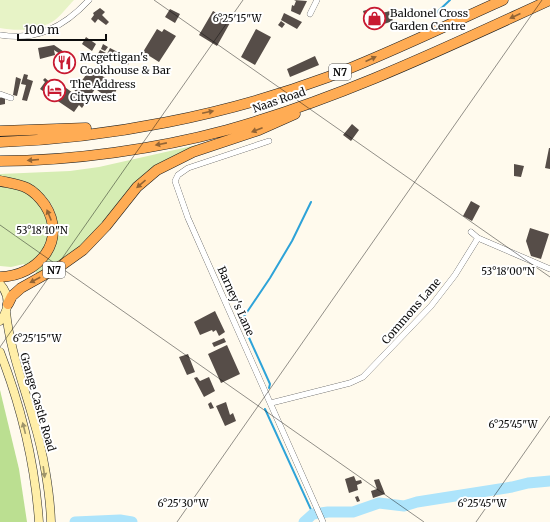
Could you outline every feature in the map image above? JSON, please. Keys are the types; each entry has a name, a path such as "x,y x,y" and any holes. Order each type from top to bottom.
{"highway":[{"name":"Naas Road","path":"0,142 27,141 113,132 232,107 328,77 503,0"},
{"name":"Naas Road","path":"0,161 26,161 110,153 227,130 370,80 550,0"},
{"name":"N7","path":"7,308 12,296 21,288 62,265 84,250 106,226 137,187 157,170 193,152 259,130 370,80"},
{"name":"N7","path":"0,131 79,129 170,120"},
{"name":"N7","path":"0,181 28,188 39,197 47,208 53,226 50,244 46,254 33,268 16,276 0,277"}],"main road":[{"name":"Grange Castle Road","path":"0,284 5,291 13,353 35,423 42,454 51,522"},
{"path":"0,321 7,308"},
{"name":"Grange Castle Road","path":"0,352 21,416 29,447 38,499 39,522"}],"street":[{"path":"0,35 25,37 55,28 67,21 89,0"},
{"path":"310,14 317,0"},
{"path":"0,94 11,98"},
{"name":"Barney's Lane","path":"268,141 188,168 178,175 176,181 188,218 322,519"},
{"path":"471,232 478,238 550,269"},
{"name":"Commons Lane","path":"271,403 350,383 363,377 431,306 455,275 478,238"}],"green space":[{"path":"0,0 74,0 61,15 46,25 33,29 13,30 0,28"},
{"path":"201,144 161,163 72,254 37,275 35,270 49,258 56,242 57,224 52,206 48,199 41,193 0,179 0,174 70,171 99,167"},
{"path":"0,186 15,188 30,194 36,199 45,214 48,231 45,248 40,255 26,267 24,264 11,267 0,266"},
{"path":"0,390 19,469 27,522 0,522"}],"building":[{"path":"294,0 307,1 300,15 291,11 292,5 294,6 296,1"},
{"path":"376,7 378,14 390,11 393,21 369,29 363,11"},
{"path":"100,8 105,12 102,15 109,22 106,25 98,19 95,23 91,19 94,15 93,13"},
{"path":"170,9 180,14 175,23 165,17"},
{"path":"415,10 417,15 406,19 404,14"},
{"path":"213,11 231,21 217,46 199,35"},
{"path":"284,13 302,22 297,29 281,20"},
{"path":"281,21 285,24 282,28 278,25"},
{"path":"157,29 162,32 164,29 176,36 159,62 143,52"},
{"path":"256,29 271,37 255,65 241,57"},
{"path":"86,37 96,44 92,51 82,44"},
{"path":"103,44 108,47 105,51 101,49"},
{"name":"Mcgettigan's Cookhouse & Bar","path":"54,45 73,58 63,73 55,68 63,56 54,50 55,55 40,59 38,48"},
{"path":"110,48 131,59 128,65 107,54"},
{"path":"100,50 106,53 104,57 98,54"},
{"path":"315,56 319,65 290,77 287,69"},
{"name":"The Address Citywest","path":"91,68 118,87 111,100 97,90 99,87 94,84 92,87 95,89 82,108 79,105 74,112 40,89 45,82 43,80 45,78 52,84 55,80 73,93"},
{"path":"24,74 28,75 27,79 33,81 27,101 22,100 26,85 21,84"},
{"path":"16,77 21,79 17,96 13,95"},
{"path":"5,97 5,104 0,105 0,98"},
{"path":"352,124 359,130 351,141 343,135"},
{"path":"550,148 550,169 545,168"},
{"path":"514,164 524,166 521,177 514,176"},
{"path":"471,201 480,206 472,221 463,216"},
{"path":"530,228 549,234 541,259 531,256 526,241"},
{"path":"215,311 225,332 219,336 216,330 213,332 212,330 200,335 194,322"},
{"path":"224,338 226,342 214,347 212,343"},
{"path":"227,345 240,374 221,383 208,354"},
{"path":"188,354 195,372 187,375 179,357"},
{"path":"197,377 200,381 209,377 215,391 204,397 194,378"},
{"path":"211,402 214,408 210,409 208,404"},
{"path":"226,402 230,415 233,413 236,421 225,426 216,406"},
{"path":"354,476 356,481 361,480 362,483 357,485 358,490 349,493 345,479"},
{"path":"379,479 385,494 373,498 371,491 377,489 374,480"},
{"path":"358,496 360,501 357,502 355,497"}],"waterway":[{"path":"432,17 450,0"},
{"path":"244,327 241,321 270,278 292,241 311,202"},
{"path":"246,331 270,384 269,388"},
{"path":"265,409 313,514"},
{"path":"304,522 313,514 328,512 353,512 379,503 404,506 417,502 512,487 528,483 550,481"},
{"path":"75,522 120,520 132,522"}],"place":[{"name":"Baldonel Cross Garden Centre","path":"375,19"},
{"name":"Mcgettigan's Cookhouse & Bar","path":"64,63"},
{"name":"The Address Citywest","path":"55,90"}]}
